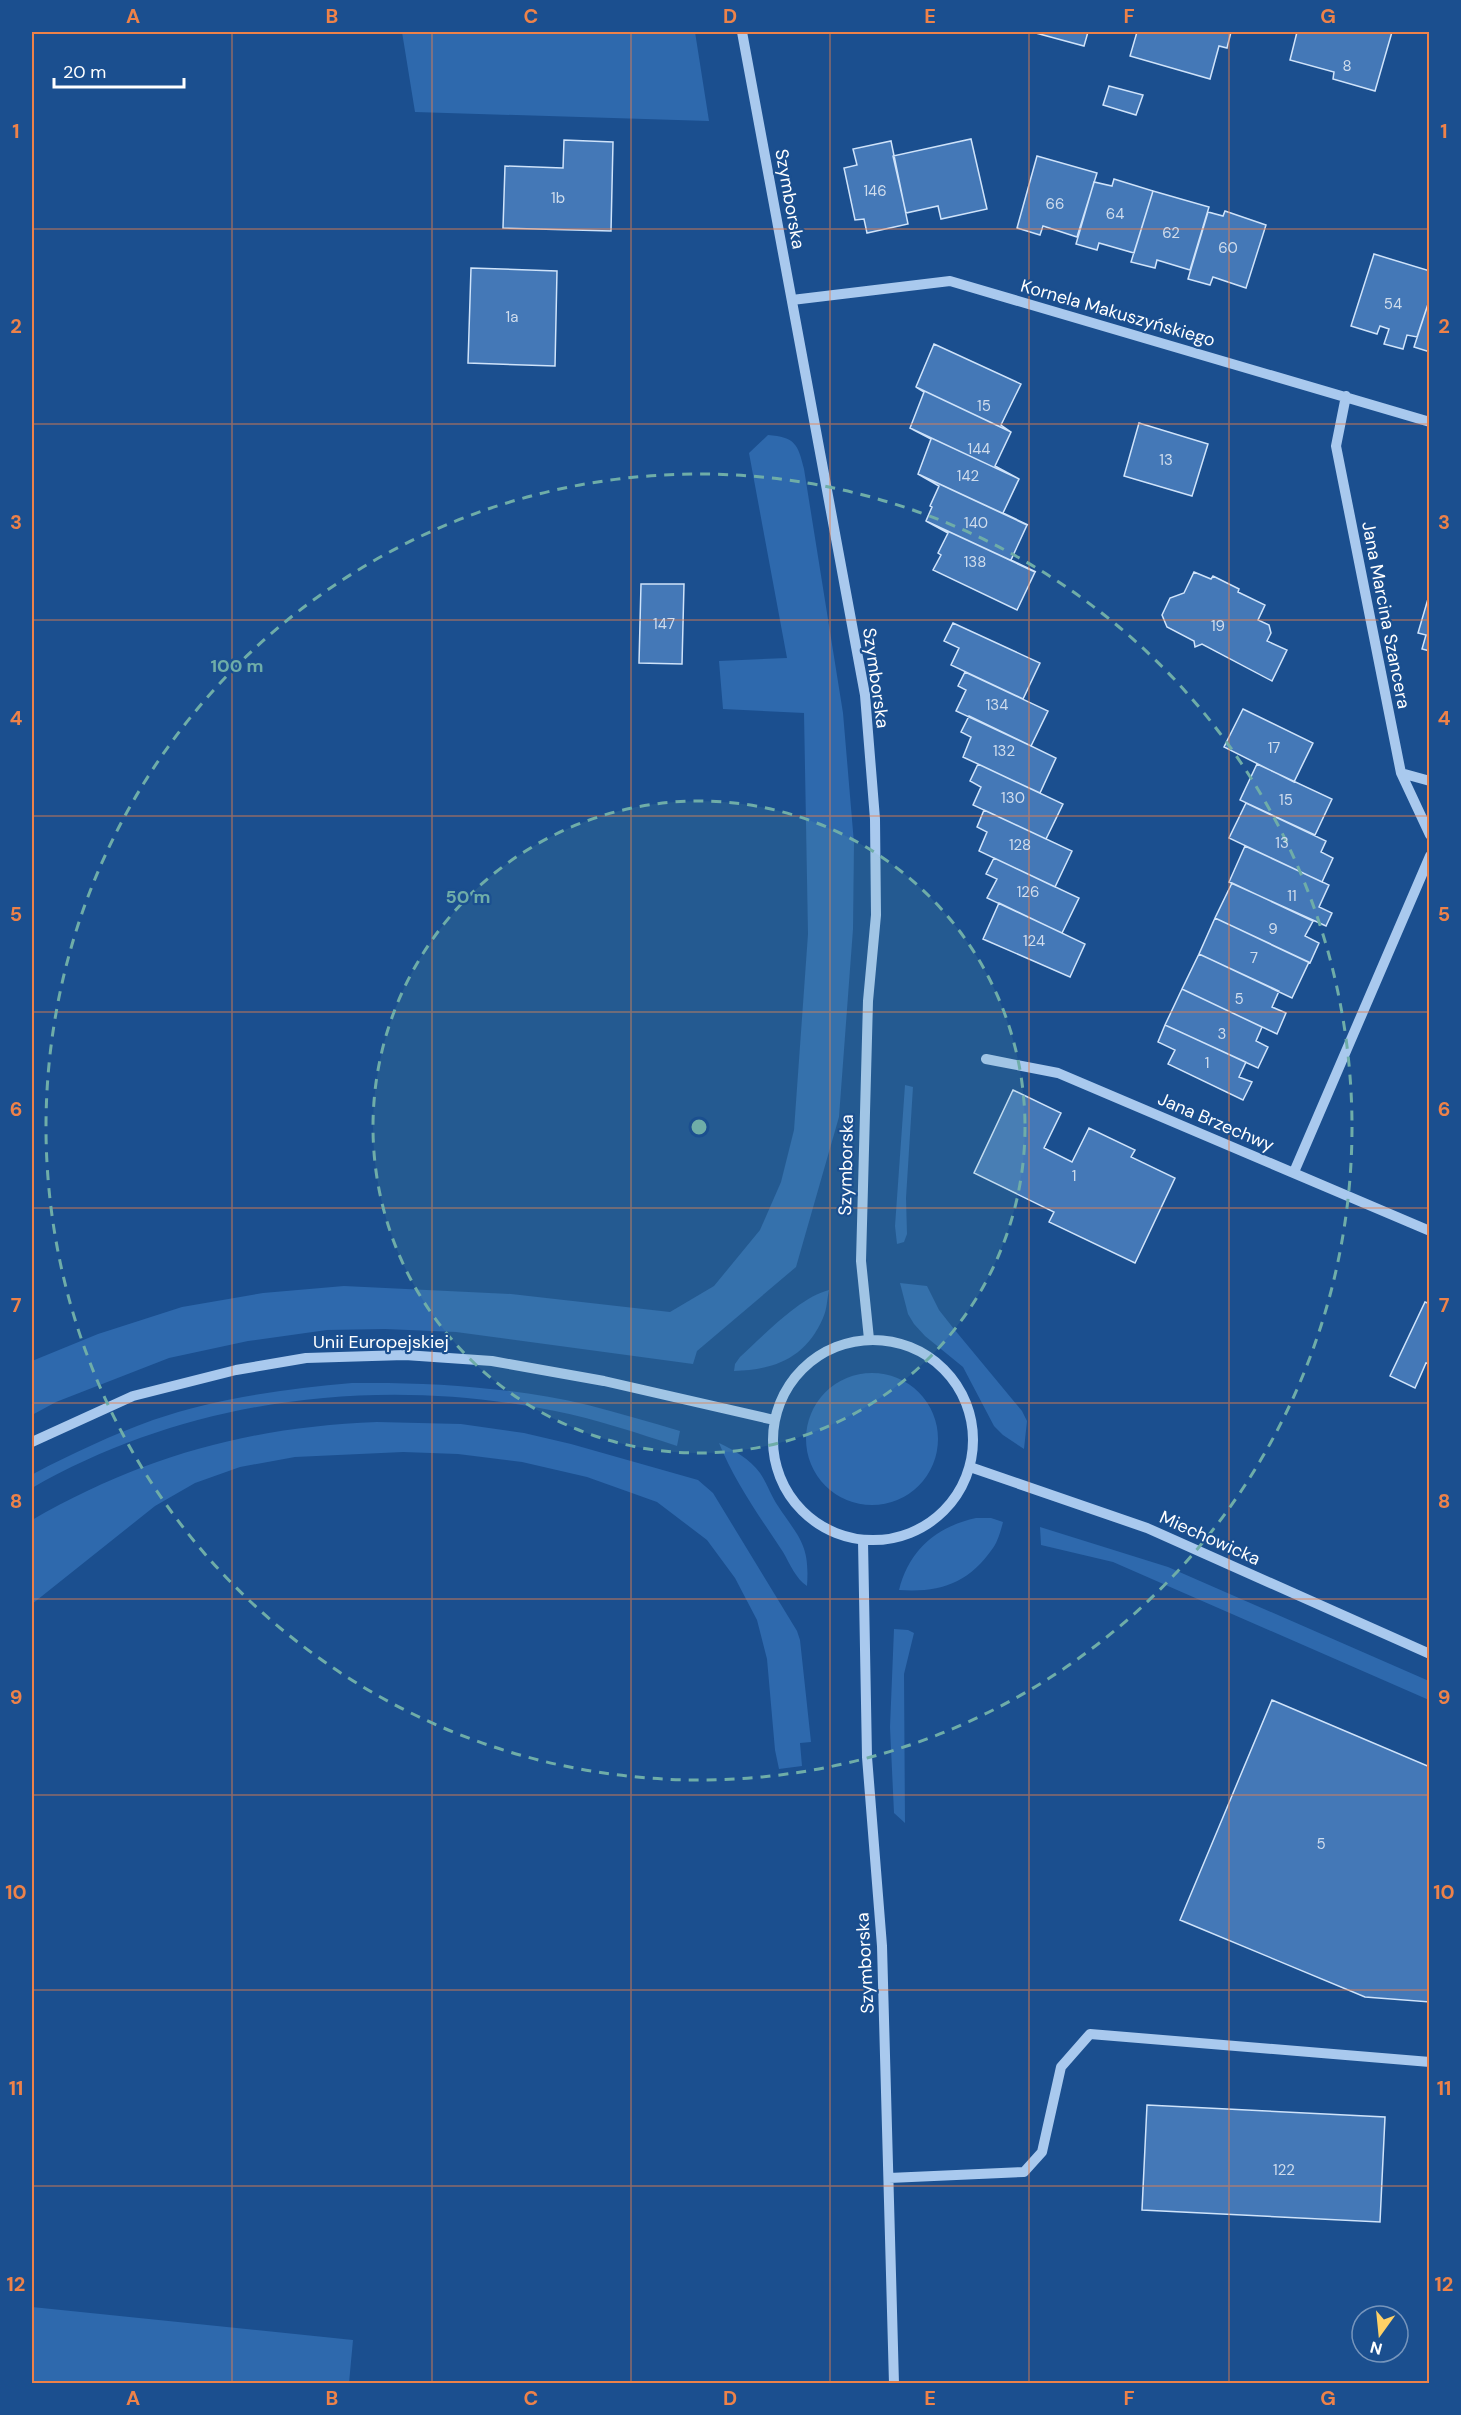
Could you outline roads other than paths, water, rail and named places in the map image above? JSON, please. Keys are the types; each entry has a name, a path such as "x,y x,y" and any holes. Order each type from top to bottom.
{"street":[{"name":"Szymborska","path":"742,32 865,695 875,819 876,915 868,1000 861,1260 869,1339"},
{"name":"Kornela Makuszyńskiego","path":"792,300 950,281 1430,422"},
{"name":"Jana Marcina Szancera","path":"1346,396 1336,446 1401,773 1430,835"},
{"path":"1401,773 1430,781"},
{"path":"1294,1172 1430,856"},
{"name":"Jana Brzechwy","path":"986,1059 1058,1073 1430,1231"},
{"path":"869,1339 896,1343 923,1351 951,1375 969,1408 974,1434 970,1467 964,1485 939,1516 903,1536 863,1541 819,1527 786,1494 771,1451 774,1420 797,1372 841,1342 869,1339"},
{"name":"Unii Europejskiej","path":"32,1442 133,1396 236,1370 306,1358 405,1355 492,1362 604,1381 774,1420"},
{"name":"Miechowicka","path":"970,1467 1147,1528 1430,1654"},
{"name":"Szymborska","path":"863,1541 867,1757 882,1946 894,2384"},
{"path":"889,2178 1024,2172 1042,2152 1061,2067 1090,2034 1430,2062"}]}
